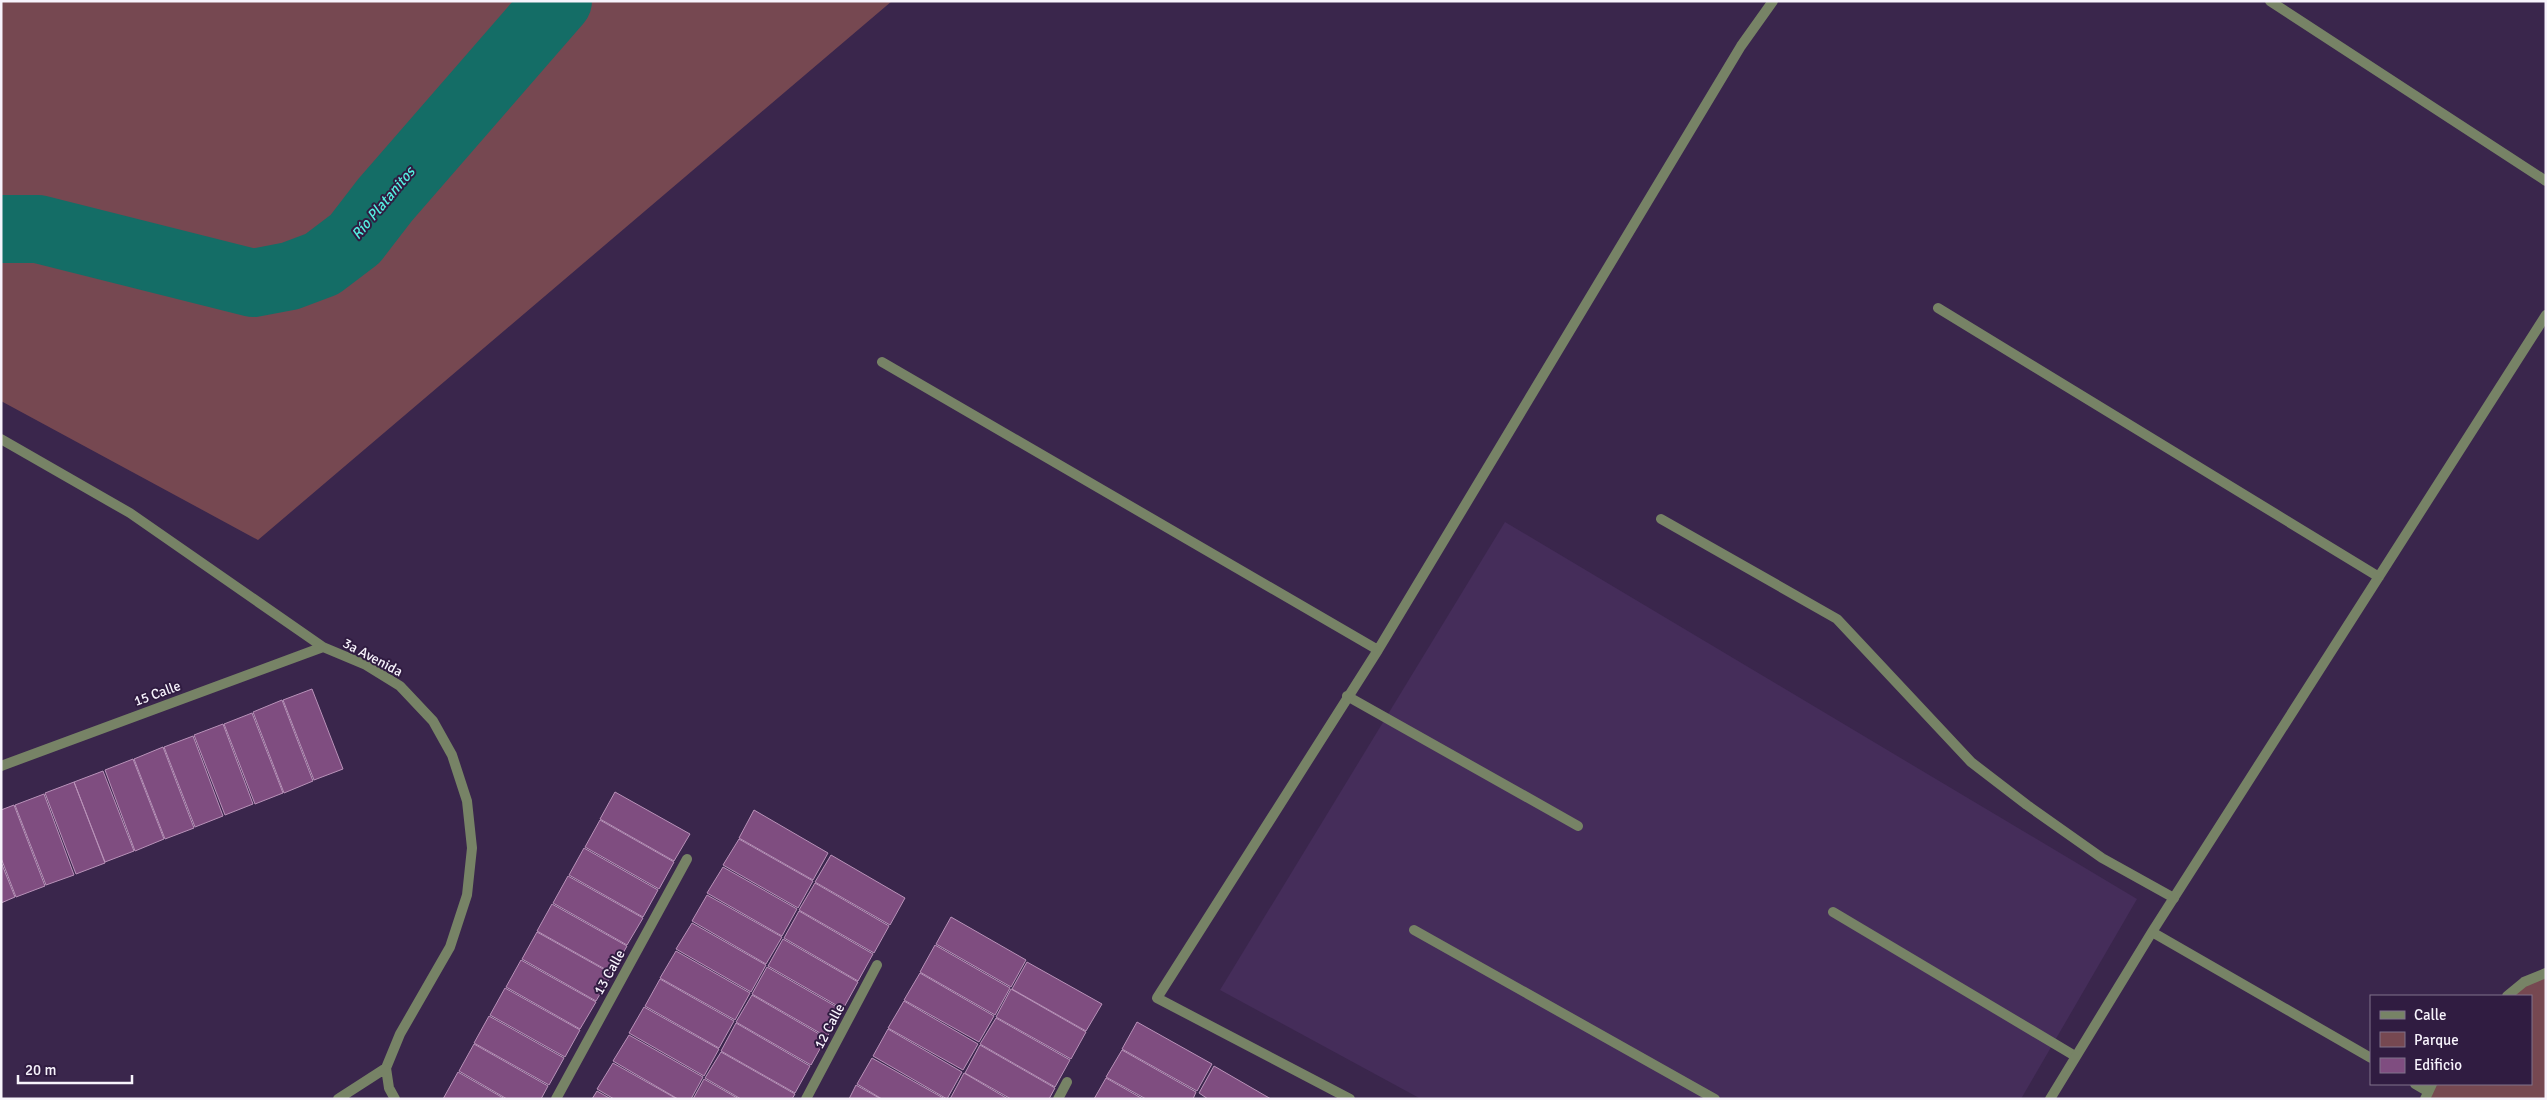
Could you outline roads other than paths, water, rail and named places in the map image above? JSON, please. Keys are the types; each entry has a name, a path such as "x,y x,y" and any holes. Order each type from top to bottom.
{"street":[{"path":"1350,1099 1157,998 1347,696 1378,650 1741,46 1773,1"},
{"path":"2270,1 2546,181"},
{"path":"1938,308 2379,577"},
{"path":"2050,1099 2152,932 2546,315"},
{"path":"882,362 1378,650"},
{"name":"3a Avenida","path":"1,439 130,512 323,647 366,665 400,686 433,721 452,755 467,801 472,848 467,895 450,947 400,1034 386,1068"},
{"path":"1661,519 1837,618 1971,762 2027,805 2102,858 2174,898"},
{"name":"15 Calle","path":"1,766 323,647"},
{"path":"1347,696 1578,826"},
{"name":"13 Calle","path":"556,1099 687,859"},
{"path":"1834,912 2075,1056"},
{"path":"1414,930 1715,1099"},
{"path":"2152,932 2370,1057"},
{"name":"12 Calle","path":"806,1099 878,966"},
{"path":"2508,995 2524,982 2546,973"},
{"path":"338,1099 386,1068 389,1088 395,1099"},
{"path":"1058,1099 1067,1082"},
{"path":"2417,1085 2428,1091"}],"waterway":[{"name":"Río Platanitos","path":"1,229 38,229 253,283 290,276 322,264 355,239 385,200 558,1"}]}
